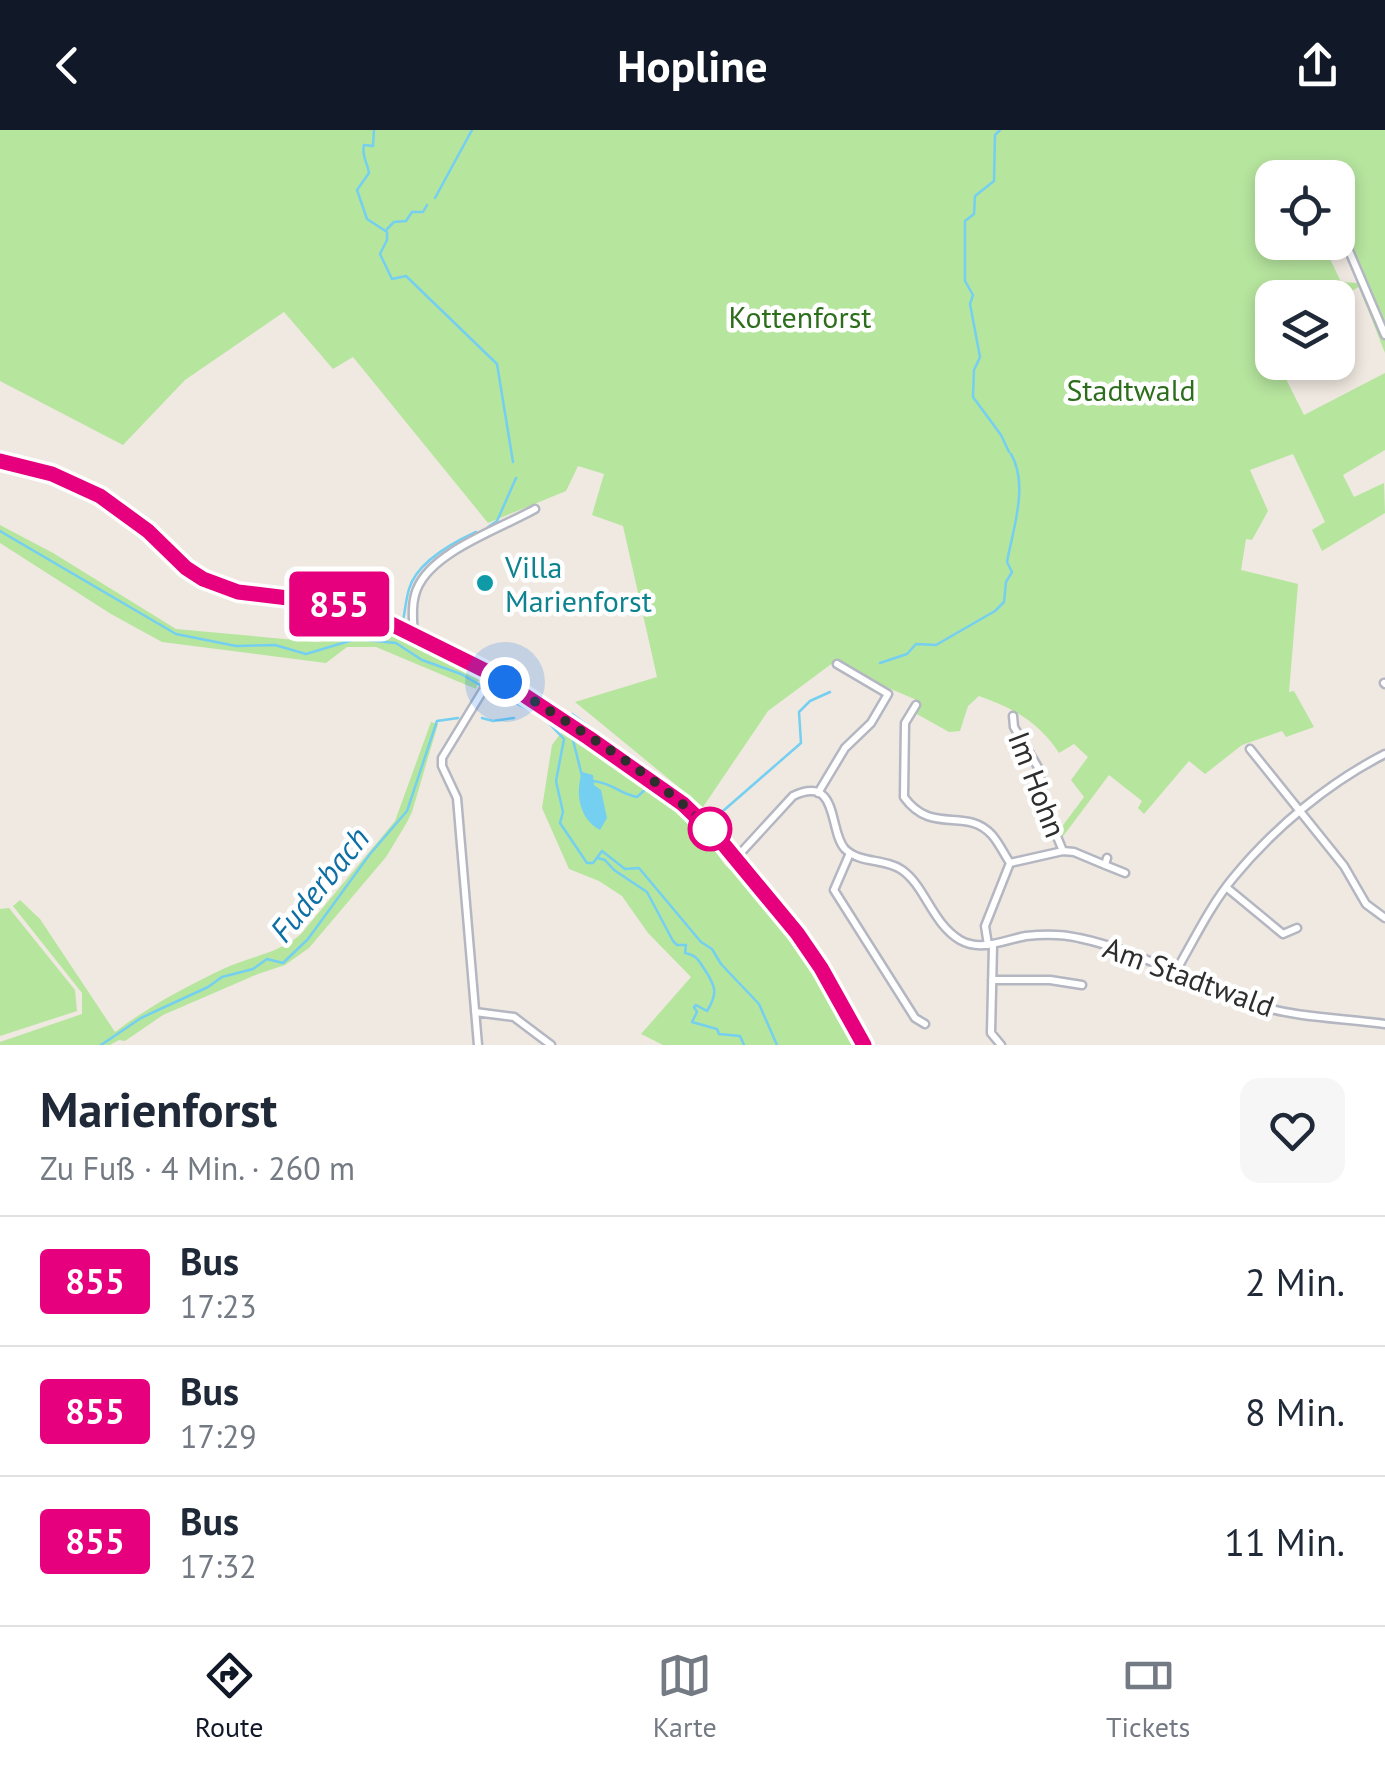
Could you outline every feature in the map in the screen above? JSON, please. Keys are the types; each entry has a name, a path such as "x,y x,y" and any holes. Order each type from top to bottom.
{"main road":[{"path":"0,460 52,474 100,496 148,531 186,568 220,586 238,592 338,604 371,614 492,674 683,804 780,910 813,956 864,1045"}],"street":[{"path":"1353,260 1385,336"},
{"path":"414,638 417,588 426,575 473,540 535,509"},
{"path":"818,794 845,748 871,723 888,694 837,664"},
{"path":"478,1045 457,798 442,758 492,674"},
{"name":"Im Hohn","path":"916,704 905,723 904,797 924,816 982,826 992,834 1010,863"},
{"name":"Im Hohn","path":"1013,716 1014,727 1039,769 1045,808 1063,851"},
{"path":"1250,749 1344,866 1366,904 1385,918"},
{"path":"1176,972 1226,888 1264,845 1300,812 1362,766 1385,754"},
{"path":"736,858 792,796 804,792 818,794 832,806 837,835 850,853 904,871 931,911 955,937 969,944 990,945 991,1033 1002,1045"},
{"name":"Im Hohn","path":"1010,863 1063,851 1106,861 1125,873"},
{"path":"850,853 834,890 915,1018 925,1024"},
{"name":"Im Hohn","path":"990,945 986,926 1010,863"},
{"path":"1226,888 1283,934 1297,928"},
{"name":"Am Stadtwald","path":"990,945 1024,937 1074,936 1106,944 1256,1005 1385,1024"},
{"name":"Am Stadtwald","path":"992,980 1050,980 1082,985"},
{"path":"474,1012 514,1017 551,1045"}],"green space":[{"path":"0,130 1385,130 1385,353 1359,287 1355,289 1355,283 1359,283 1349,260 1355,260 1355,160 1255,160 1255,260 1331,260 1340,280 1255,280 1255,380 1286,380 1304,415 1385,373 1385,450 1343,475 1354,497 1384,483 1385,513 1322,551 1312,530 1325,522 1293,454 1250,470 1268,511 1252,540 1246,539 1241,570 1298,584 1289,692 1294,691 1314,727 1286,737 1282,731 1242,745 1205,774 1189,761 1144,814 1138,808 1142,801 1109,775 1061,839 1058,832 1084,797 1071,780 1088,757 1074,744 1059,753 1024,717 979,696 968,706 960,731 949,732 915,713 919,701 853,673 838,659 768,711 703,807 575,702 657,677 623,526 592,515 604,474 578,466 566,491 488,523 353,357 333,369 284,312 185,380 123,445 0,381"},
{"path":"0,525 176,629 318,642 388,631 480,675 476,689 376,647 347,647 326,663 162,642 0,543"},
{"path":"431,722 438,724 406,824 386,857 309,948 285,965 163,1015 125,1041 110,1045 0,1045 82,1014 82,993 13,906 20,900 40,919 115,1032 195,983 274,950 301,934 395,821"},
{"path":"564,729 642,780 696,824 725,865 767,903 798,943 858,1045 663,1045 641,1034 691,977 648,933 622,896 569,869 542,808 552,745"},
{"path":"9,908 75,990 77,1011 0,1036 0,909"}],"water":[{"path":"582,772 593,775 594,785 601,790 607,818 600,830 587,819 580,805"}],"waterway":[{"path":"374,130 373,146 364,145 363,149 369,173 357,190 367,219 387,232 380,254 392,279 406,276 497,364 513,462"},
{"path":"435,198 472,130"},
{"path":"1000,130 995,135 994,181 975,196 974,214 965,221 965,281 973,295 970,304 980,357 974,370 973,397 1009,452"},
{"path":"387,229 394,222 406,221 412,212 423,212 427,205"},
{"path":"880,663 907,654 916,644 936,645 1004,602 1006,582 1012,572 1007,562 1019,493 1011,454"},
{"path":"488,527 497,521 516,478"},
{"path":"0,531 176,634 236,646 275,645 306,654 356,639 396,643 422,660 480,685"},
{"path":"403,621 409,589 419,570 446,548 476,532"},
{"path":"493,692 542,716 564,739 556,781 563,812 560,823 587,863 593,863 602,851 625,869 639,868 759,1004 777,1045"},
{"path":"706,813 711,817 723,811 801,743 799,712 810,701 830,692"},
{"path":"572,714 703,810"},
{"name":"Fuderbach","path":"101,1045 141,1018 222,977 253,969 267,959 283,963 308,939 407,811 437,721 458,718"},
{"name":"Fuderbach","path":"482,718 514,718"},
{"path":"564,727 572,736 582,776"},
{"path":"593,781 637,797 649,786"},
{"path":"598,858 647,892 673,941 686,945 685,953 697,959 709,976 713,999 707,1011 694,1007 697,1012 692,1022 717,1029 719,1034 740,1036 744,1045"}],"bus line":[{"name":"855","path":"0,461 52,474 100,496 203,579 238,592 338,604 371,614 492,674 589,738 683,804 720,840 797,933 864,1045"}],"place":[{"name":"Villa Marienforst","path":"485,583"}],"route":[{"path":"505,682 628,764 710,829"}],"park label":[{"name":"Kottenforst","path":"800,316"},
{"name":"Stadtwald","path":"1131,389"}]}
